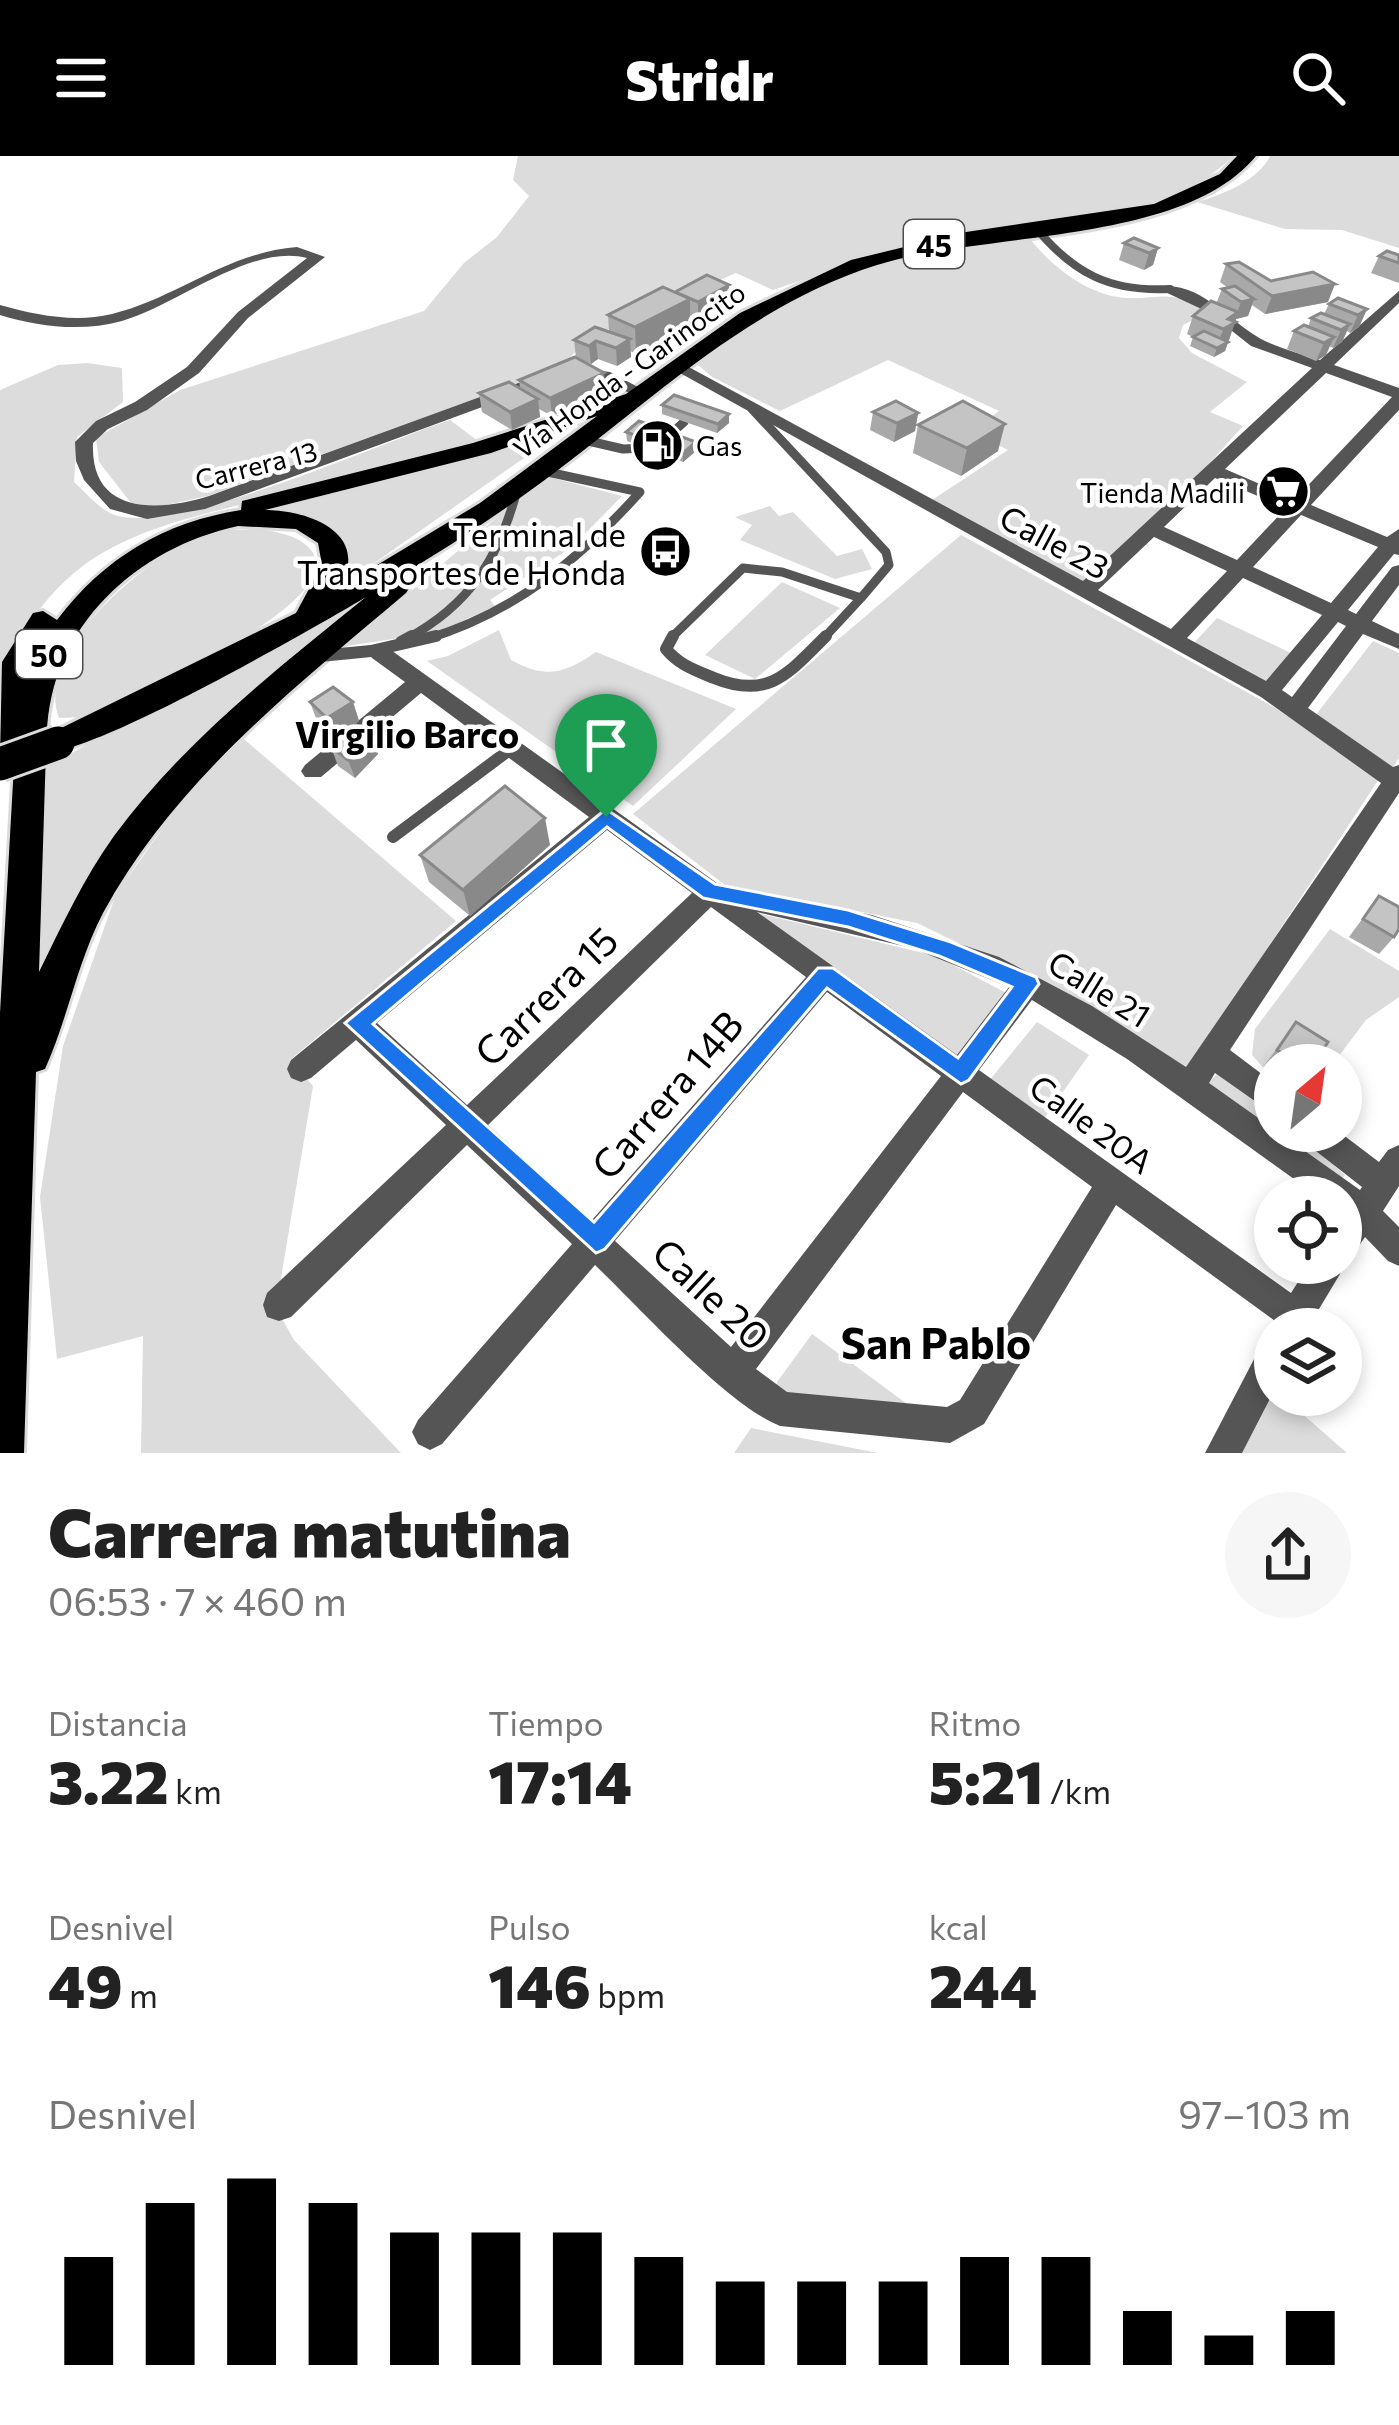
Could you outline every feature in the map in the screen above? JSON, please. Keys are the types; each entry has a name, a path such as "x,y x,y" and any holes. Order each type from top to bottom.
{"highway":[{"name":"Vía Honda - Garinocito","path":"275,640 518,489 760,310 839,272 916,248 1185,199 1227,180 1247,156"},
{"name":"Carrera 13","path":"0,745 17,662 40,623 89,571 119,550 191,521 482,448 664,384"},
{"path":"16,1116 61,962 116,856 196,762 488,509"},
{"name":"Carrera 13","path":"0,1453 32,715 42,667 71,619 112,574 195,530 259,517 305,523 325,534 337,549 331,586 275,640"},
{"name":"50","path":"0,764 58,743 275,640"}],"street":[{"name":"Calle 23","path":"0,310 35,319 111,319 266,254 297,250 318,257 243,315 193,370 141,406 102,425 84,442 85,464 106,500 135,513 172,512 216,500 565,371 664,384 752,410 1174,639 1269,692 1394,787"},
{"path":"1169,290 1213,308 1257,343 1399,397 1174,639"},
{"path":"1085,591 1399,295"},
{"path":"1214,471 1396,543 1269,692"},
{"path":"1154,530 1399,642"},
{"path":"1294,710 1399,571"},
{"name":"Calle 20A","path":"380,653 1112,1182 1273,1308"},
{"path":"313,771 420,682"},
{"path":"1190,1086 1394,787"},
{"path":"302,1069 606,817"},
{"name":"Calle 21","path":"710,892 848,918 944,948 1028,984 1190,1086 1382,1184 1399,1250"},
{"name":"Carrera 15","path":"279,1305 710,892"},
{"name":"Carrera 14B","path":"430,1432 825,975"},
{"path":"733,1372 1028,984"},
{"name":"Calle 20","path":"357,1023 733,1372 780,1409 950,1425 972,1412 1112,1182"},
{"path":"1213,1054 1254,1085"},
{"path":"1341,1152 1382,1184 1362,1214"},
{"path":"1222,1453 1254,1393"}],"lane":[{"path":"1036,227 1046,243 1103,287 1132,293 1169,290"},
{"path":"752,410 886,552 889,565 862,598 803,657 760,688 741,689 691,670 666,650 702,605 742,568 782,572 862,598"},
{"path":"664,440 684,422"},
{"path":"584,440 623,449 645,448"},
{"path":"313,656 380,653 433,640 532,596 608,531 640,492 543,471"},
{"path":"380,653 454,613 476,587 507,533 518,489"},
{"path":"393,837 512,748"}],"shaded area":[{"path":"518,156 1233,156 1205,178 1131,208 924,240 773,290 736,273 618,324 595,337 562,367 208,496 157,507 131,503 99,462 96,438 180,390 424,311 464,263 497,237 529,196 513,180"},
{"path":"1270,156 1399,156 1399,248 1342,230 1285,229 1197,202 1249,179"},
{"path":"1027,235 1058,268 1099,292 1128,298 1168,296 1196,305 1207,313 1183,325 1179,338 1192,353 1247,382 1210,412 1243,426 1198,476 1080,588 932,500 1008,450 971,432 999,411 888,360 780,411 712,377 698,365 770,312 852,275 940,251"},
{"path":"58,365 122,368 123,402 77,437 74,482 110,513 138,518 225,501 450,420 482,444 199,515 124,542 79,569 54,592 23,634 0,681 0,390"},
{"path":"564,430 350,580 350,558 336,529 308,516 252,511"},
{"path":"545,476 622,496 572,547 490,600 495,606 439,632 347,646"},
{"path":"770,506 779,516 793,512 837,556 862,549 872,569 835,579 740,540 752,525 735,517"},
{"path":"263,529 299,540 316,562 306,587 277,614 236,642 144,690 86,717 59,718 55,693 62,666 77,638 123,587 198,538"},
{"path":"961,535 1274,707 1379,779 1188,1069 1025,975 917,923 725,885 633,814"},
{"path":"782,582 840,608 755,679 705,655"},
{"path":"368,593 219,727 115,830 72,903 29,1006 40,770"},
{"path":"1217,618 1293,654 1267,684 1193,644"},
{"path":"499,630 511,660 535,670 564,669 596,652 736,709 633,806 427,661 448,656"},
{"path":"1373,641 1399,653 1399,758 1393,767 1315,716"},
{"path":"238,734 456,921 290,1060 313,1086 276,1308 294,1340 401,1453 141,1453 143,1336 57,1359 40,1197 63,1046 116,894 195,783"},
{"path":"749,911 936,956 1014,997 965,1067"},
{"path":"1330,929 1399,971 1399,997 1366,1020 1348,1044 1254,1044 1254,1057 1252,1055 1255,1029"},
{"path":"1037,1022 1089,1055 1043,1120 989,1081"},
{"path":"1234,1058 1254,1085 1254,1126 1202,1088"},
{"path":"1290,1152 1318,1152 1345,1175 1324,1176"},
{"path":"812,1334 933,1423 776,1395 777,1382"},
{"path":"1257,1416 1305,1416 1347,1453 1239,1453"},
{"path":"751,1428 878,1453 734,1453"}],"building":[{"path":"1134,238 1158,248 1149,253 1124,243"},
{"path":"1387,251 1399,255 1399,263 1379,256"},
{"path":"1239,262 1271,281 1313,272 1335,284 1272,296 1226,264"},
{"path":"707,275 729,285 698,302 675,292"},
{"path":"1235,286 1254,299 1241,302 1222,289"},
{"path":"663,287 690,299 635,327 608,315"},
{"path":"1338,298 1367,309 1358,315 1329,304"},
{"path":"1211,301 1238,312 1228,319 1236,322 1223,329 1193,316"},
{"path":"1321,313 1350,324 1341,330 1311,318"},
{"path":"1304,325 1334,337 1324,343 1294,331"},
{"path":"595,327 630,339 616,348 574,340"},
{"path":"1204,331 1228,342 1217,348 1193,337"},
{"path":"575,357 604,373 550,398 519,380"},
{"path":"509,382 538,399 510,412 479,393"},
{"path":"674,395 729,414 718,424 662,405"},
{"path":"896,401 918,413 897,423 873,412"},
{"path":"963,401 1005,424 967,448 918,425"},
{"path":"639,421 696,442 683,453 626,432"},
{"path":"333,687 353,702 327,718 310,702"},
{"path":"356,725 372,736 348,760 331,747"},
{"path":"505,786 545,818 463,890 420,855"},
{"path":"1379,896 1399,907 1399,929 1394,937 1363,919"},
{"path":"1296,1022 1328,1042 1327,1044 1281,1044"}],"place":[{"name":"Gas","path":"657,445"},
{"name":"Tienda Madili","path":"1284,492"},
{"name":"Terminal de Transportes de Honda","path":"665,552"}],"district":[{"name":"Virgilio Barco","path":"407,733"},
{"name":"San Pablo","path":"936,1342"}],"route":[{"path":"606,817 710,892 848,918 944,948 1028,984 961,1073 825,975 596,1240 357,1023 606,817"}]}
